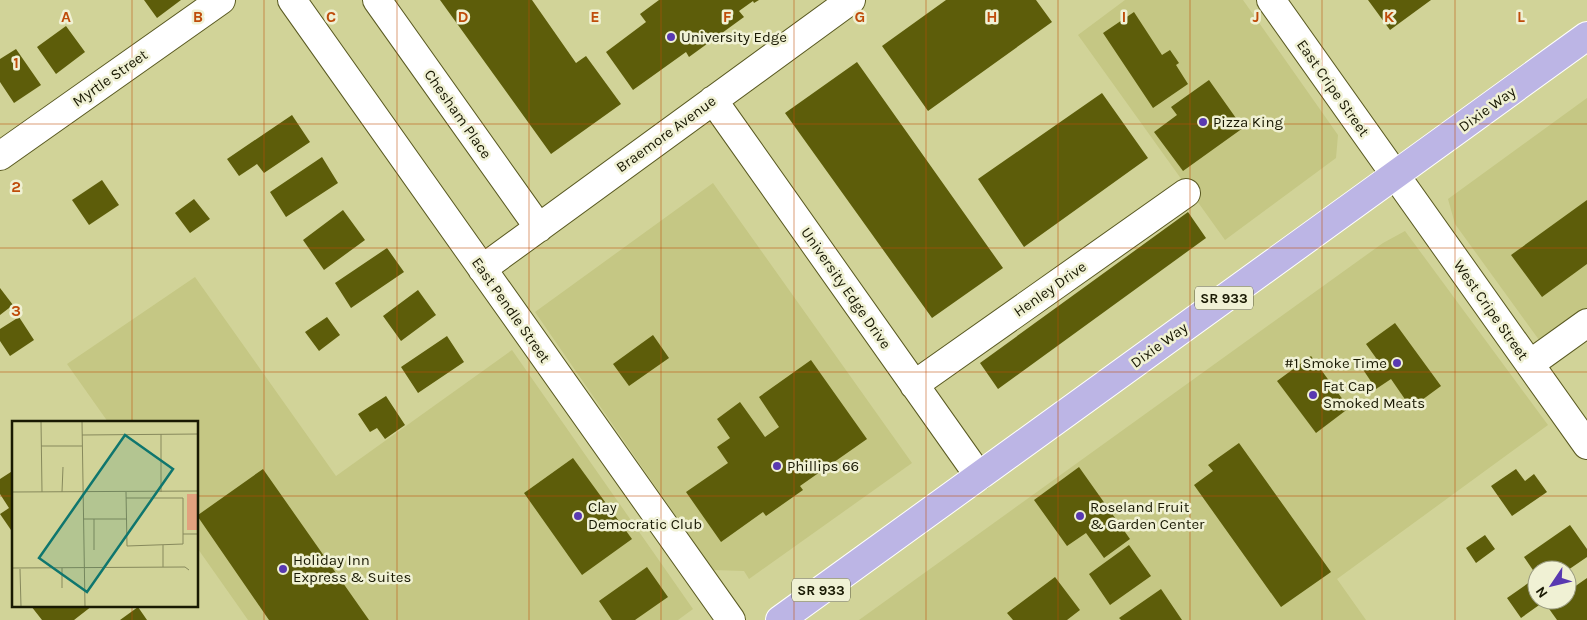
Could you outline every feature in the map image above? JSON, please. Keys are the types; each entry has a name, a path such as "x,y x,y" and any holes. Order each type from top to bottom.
{"main road":[{"name":"Dixie Way","path":"780,620 1587,36"}],"street":[{"name":"Myrtle Street","path":"0,156 221,0"},
{"name":"East Pendle Street","path":"292,0 731,620"},
{"name":"Chesham Place","path":"377,0 539,228"},
{"name":"Braemore Avenue","path":"482,269 851,0"},
{"name":"East Cripe Street","path":"1271,0 1396,175"},
{"name":"University Edge Drive","path":"713,100 979,476"},
{"name":"West Cripe Street","path":"1396,175 1587,445"},
{"name":"Henley Drive","path":"914,385 1186,194"},
{"path":"1530,364 1587,323"}],"shaded area":[{"path":"1125,0 1243,0 1338,135 1336,158 1225,240 1078,35"},
{"path":"1587,98 1587,312 1542,344 1455,224 1448,199"},
{"path":"713,183 912,463 749,579 744,571 713,570 535,312"},
{"path":"1405,231 1548,425 1337,579 1366,620 859,620 1383,243"},
{"path":"195,277 336,476 512,350 693,609 678,620 248,620 199,550 199,421 107,421 67,364"}],"building":[{"path":"144,0 181,0 157,18"},
{"path":"440,0 532,0 576,63 586,56 621,104 551,154"},
{"name":"University Edge","path":"659,0 759,0 754,3 753,1 739,11 744,17 689,57 686,52 633,90 606,52 646,22 640,14"},
{"path":"946,0 1036,0 1052,22 928,111 882,46"},
{"path":"1368,0 1431,0 1390,30"},
{"path":"1134,12 1162,55 1170,50 1179,63 1176,65 1188,84 1153,108 1103,33"},
{"path":"66,26 85,52 56,74 37,47"},
{"path":"16,49 41,85 14,103 0,82 0,59"},
{"path":"857,62 1003,268 932,318 785,113"},
{"name":"Pizza King","path":"1209,80 1243,128 1183,171 1154,132 1177,115 1171,107"},
{"path":"1102,93 1148,158 1024,247 978,179"},
{"path":"292,115 310,142 264,173 257,164 239,176 227,159"},
{"path":"322,157 338,183 286,217 270,192"},
{"path":"102,180 119,205 89,225 72,200"},
{"path":"194,199 210,219 190,233 175,213"},
{"path":"1587,200 1587,264 1542,297 1511,255"},
{"path":"343,210 365,240 324,270 303,240"},
{"path":"1188,212 1206,238 998,389 980,363"},
{"path":"387,248 404,272 351,308 335,283"},
{"path":"0,288 13,305 0,315"},
{"path":"418,290 436,315 401,341 383,316"},
{"path":"19,317 34,340 10,356 0,341 0,329"},
{"path":"327,317 340,335 319,351 305,332"},
{"name":"#1 Smoke Time","path":"1395,323 1441,386 1411,408 1391,379 1376,389 1362,368 1376,358 1366,344"},
{"path":"653,335 669,358 629,386 613,364"},
{"path":"447,336 464,362 418,393 401,367"},
{"name":"Fat Cap Smoked Meats","path":"1311,356 1349,408 1316,433 1277,381"},
{"name":"Phillips 66","path":"811,360 867,439 800,486 803,490 766,516 763,512 721,542 686,492 728,463 717,447 730,438 717,419 740,402 765,437 779,427 759,397"},
{"path":"386,396 405,425 385,439 377,428 370,432 358,414"},
{"path":"1239,443 1331,572 1281,607 1194,485 1213,471 1208,465"},
{"name":"Clay Democratic Club","path":"573,458 632,539 582,575 524,493"},
{"name":"Roseland Fruit & Garden Center","path":"1079,467 1130,539 1104,558 1086,533 1067,546 1034,500"},
{"name":"Holiday Inn Express & Suites","path":"263,469 369,620 269,620 199,518 199,514"},
{"path":"1516,469 1525,481 1534,474 1547,492 1512,516 1491,486"},
{"path":"12,471 11,530 0,514 9,508 0,494 0,479"},
{"path":"1570,525 1587,549 1587,557 1577,564 1577,560 1527,561 1524,557"},
{"path":"1485,535 1495,549 1476,563 1466,548"},
{"path":"1129,545 1151,576 1110,605 1089,574"},
{"path":"647,567 668,597 635,620 612,620 599,601"},
{"path":"1055,577 1080,610 1067,620 1013,620 1007,613"},
{"path":"1587,578 1587,620 1557,620 1550,610 1577,610 1577,585"},
{"path":"1527,584 1527,610 1532,610 1521,618 1507,598"},
{"path":"1161,589 1182,620 1121,620 1119,618"},
{"path":"33,608 89,608 74,620 42,620"},
{"path":"139,608 147,620 120,620"}],"place":[{"name":"University Edge","path":"671,37"},
{"name":"Pizza King","path":"1203,122"},
{"name":"#1 Smoke Time","path":"1397,363"},
{"name":"Fat Cap Smoked Meats","path":"1313,395"},
{"name":"Phillips 66","path":"777,466"},
{"name":"Clay Democratic Club","path":"578,516"},
{"name":"Roseland Fruit & Garden Center","path":"1080,516"},
{"name":"Holiday Inn Express & Suites","path":"283,569"}]}
